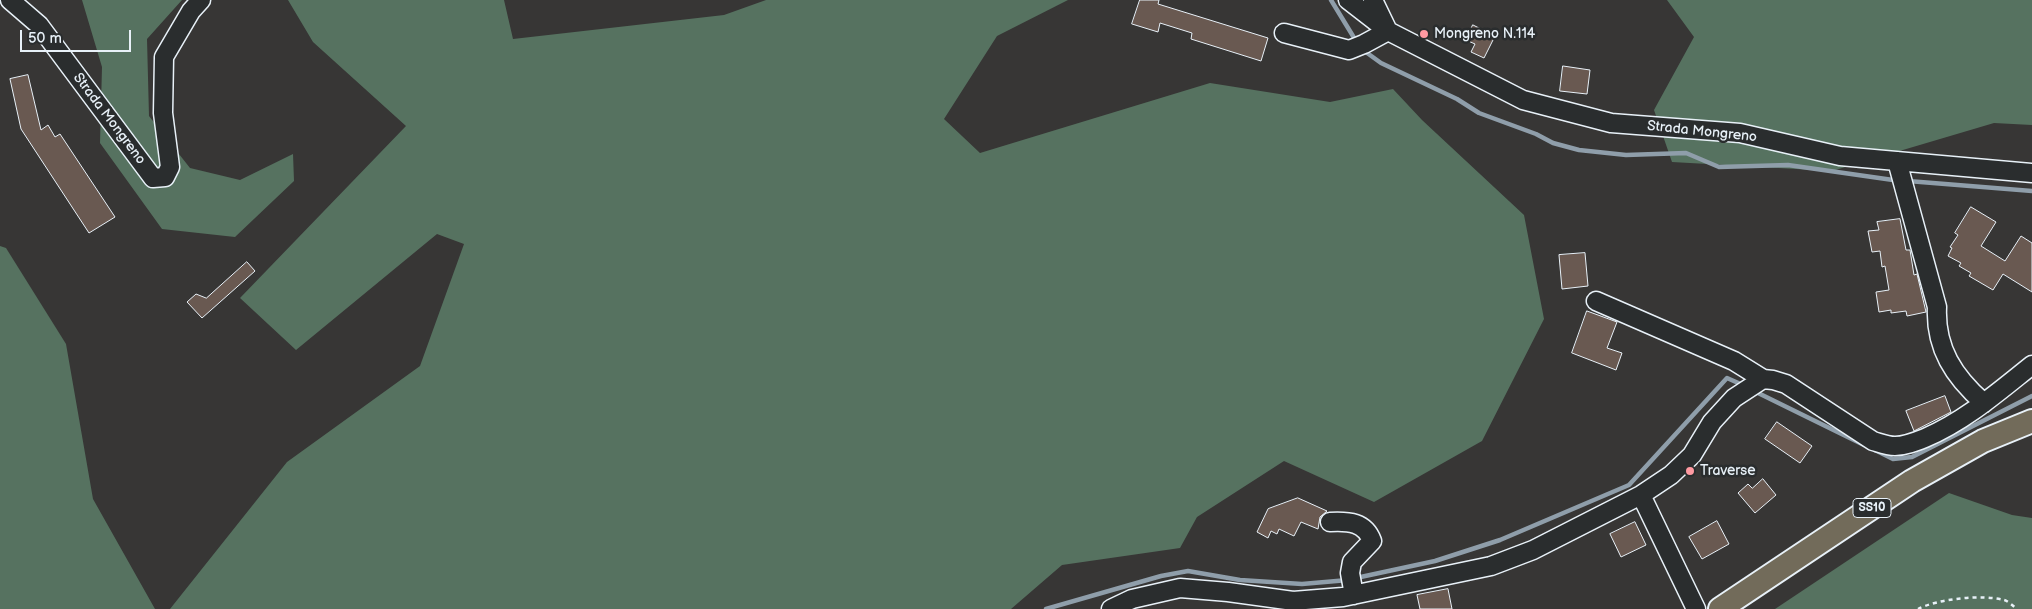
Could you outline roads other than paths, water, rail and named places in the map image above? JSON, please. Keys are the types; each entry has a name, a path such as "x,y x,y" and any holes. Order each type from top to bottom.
{"main road":[{"name":"SS10","path":"1720,609 1912,481 1983,441 2032,421"}],"street":[{"name":"Strada Mongreno","path":"10,0 39,25 153,178 165,177 170,167 163,113 164,58 191,11 201,0"},
{"name":"Strada Mongreno","path":"1348,0 1388,31 1523,100 1611,123 1740,133 1840,156 2032,173"},
{"path":"1284,33 1349,50 1388,31 1373,0"},
{"path":"1897,161 1937,307 1936,326 1943,352 1969,390 1984,403"},
{"path":"1596,301 1734,361 1760,381"},
{"path":"1111,609 1132,599 1180,588 1228,592 1312,604 1353,592 1492,566 1533,550 1641,495 1671,476 1692,455 1712,422 1734,398 1760,381 1773,380 1786,384 1873,441 1896,446 1911,444 1942,430 1969,414 2032,365"},
{"path":"1641,495 1696,609"},
{"path":"1330,522 1350,521 1369,532 1372,541 1352,562 1353,592"}],"waterway":[{"path":"1331,0 1356,41"},
{"path":"1363,50 1381,63 1457,99 1479,113 1536,134 1553,143 1579,150 1626,155 1686,153 1719,167 1788,165 1893,180"},
{"path":"1908,181 2032,191"},
{"path":"1356,578 1435,561 1500,540 1629,485 1727,378 1745,386"},
{"path":"1754,391 1864,445"},
{"path":"1875,450 1893,459 1912,457 2032,396"},
{"path":"1046,609 1161,576 1188,571 1240,580 1302,584 1348,580"}],"place":[{"name":"Mongreno N.114","path":"1424,34"},
{"name":"Traverse","path":"1690,471"}]}
